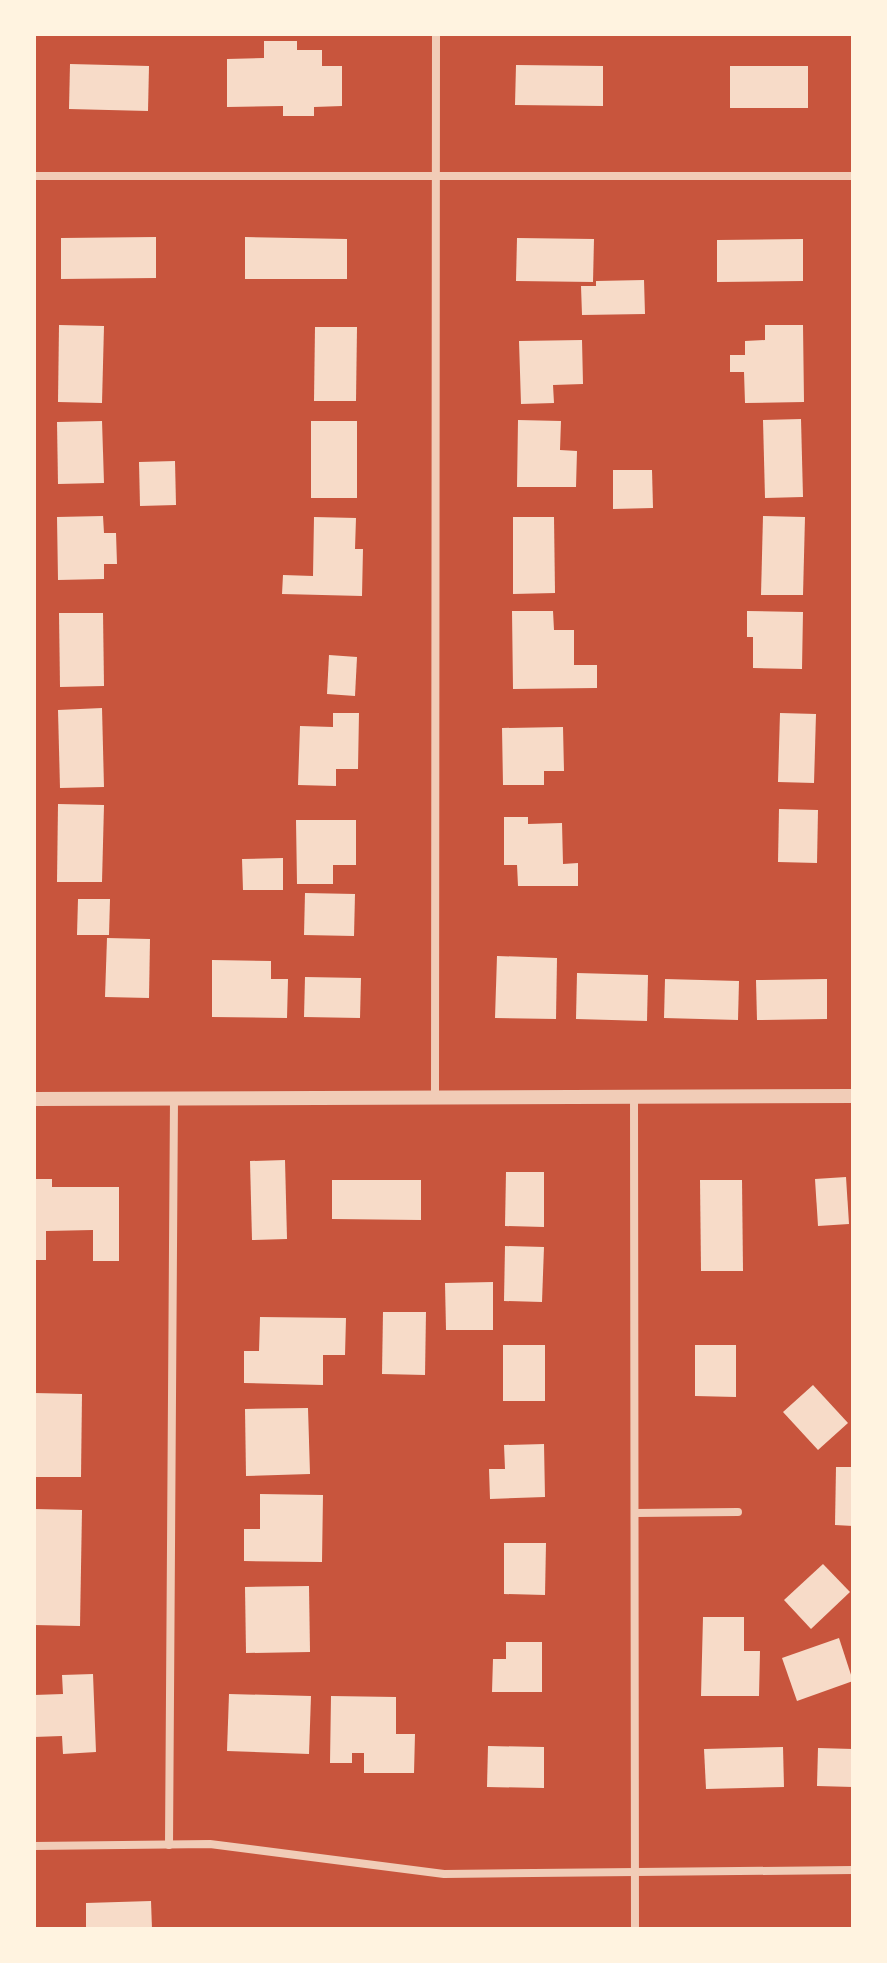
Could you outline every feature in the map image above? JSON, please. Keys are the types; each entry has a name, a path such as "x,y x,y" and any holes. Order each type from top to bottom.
{"street":[{"path":"435,1097 436,34"},
{"path":"34,176 853,176"},
{"path":"34,1099 853,1096"},
{"path":"634,1097 635,1929"},
{"path":"169,1845 174,1098"},
{"path":"635,1513 738,1512"},
{"path":"34,1846 210,1844 444,1874 853,1870"}],"building":[{"path":"264,41 297,41 297,50 322,50 322,66 342,66 342,106 314,107 314,116 283,116 283,106 227,107 227,59 264,58"},
{"path":"70,64 149,66 148,111 69,109"},
{"path":"516,65 603,66 603,106 515,105"},
{"path":"730,66 808,66 808,108 730,108"},
{"path":"156,237 156,278 61,279 61,238"},
{"path":"245,237 347,239 347,279 245,279"},
{"path":"517,238 594,239 593,282 516,281"},
{"path":"803,239 803,281 717,282 717,240"},
{"path":"644,280 645,314 582,315 581,286 596,286 596,281"},
{"path":"59,325 104,326 102,403 58,402"},
{"path":"765,325 803,325 804,402 745,403 744,372 730,372 730,355 745,355 745,341 765,340"},
{"path":"315,327 357,327 356,401 314,401"},
{"path":"582,340 583,384 553,385 554,403 521,404 519,341"},
{"path":"801,419 803,497 765,498 763,420"},
{"path":"518,420 561,421 560,450 577,451 576,487 517,487"},
{"path":"102,421 104,483 58,484 57,422"},
{"path":"311,421 357,421 357,498 311,498"},
{"path":"175,461 176,505 140,506 139,462"},
{"path":"613,470 652,470 653,508 613,509"},
{"path":"103,516 104,533 116,533 117,564 104,564 104,579 58,580 57,517"},
{"path":"763,516 805,517 803,595 761,595"},
{"path":"314,517 356,518 355,549 363,549 362,596 282,594 283,575 313,576"},
{"path":"513,517 554,517 555,593 513,594"},
{"path":"512,611 553,611 554,630 574,630 574,665 597,665 597,688 513,689"},
{"path":"747,611 803,612 802,669 753,668 753,637 747,637"},
{"path":"59,613 103,613 104,686 60,687"},
{"path":"329,655 357,657 355,696 327,694"},
{"path":"102,708 104,787 60,788 58,710"},
{"path":"333,713 359,713 358,769 336,769 336,786 298,785 300,726 333,727"},
{"path":"780,713 816,714 814,783 778,782"},
{"path":"563,727 564,771 544,771 544,785 503,785 502,728"},
{"path":"58,804 104,805 102,882 57,882"},
{"path":"779,809 818,810 817,863 778,862"},
{"path":"504,817 528,817 528,824 562,823 563,864 578,863 578,886 518,886 517,865 504,865"},
{"path":"296,820 356,820 356,865 333,865 333,884 297,884"},
{"path":"283,858 283,890 243,890 242,859"},
{"path":"305,893 355,894 354,936 304,935"},
{"path":"78,899 110,899 109,935 77,935"},
{"path":"107,938 150,939 149,998 105,997"},
{"path":"497,956 557,958 556,1019 495,1018"},
{"path":"212,960 271,961 271,979 288,979 287,1018 212,1017"},
{"path":"577,973 648,975 647,1021 576,1019"},
{"path":"305,977 361,978 360,1018 304,1017"},
{"path":"665,979 739,981 738,1020 664,1018"},
{"path":"827,979 827,1019 757,1020 756,980"},
{"path":"285,1160 287,1239 252,1240 250,1161"},
{"path":"506,1172 544,1172 544,1227 505,1226"},
{"path":"846,1177 849,1224 818,1226 815,1179"},
{"path":"34,1179 52,1179 52,1187 119,1187 119,1261 93,1261 93,1230 46,1231 46,1260 34,1260"},
{"path":"332,1180 421,1180 421,1220 332,1219"},
{"path":"700,1180 742,1180 743,1271 701,1271"},
{"path":"505,1246 544,1247 542,1302 504,1301"},
{"path":"493,1282 493,1330 446,1330 445,1283"},
{"path":"383,1312 426,1312 425,1375 382,1374"},
{"path":"260,1317 346,1318 345,1355 323,1355 323,1385 244,1383 244,1351 259,1351"},
{"path":"503,1345 545,1345 545,1401 503,1401"},
{"path":"695,1345 736,1345 736,1397 695,1396"},
{"path":"813,1385 848,1423 818,1450 783,1412"},
{"path":"34,1393 82,1394 81,1477 34,1477"},
{"path":"308,1408 310,1474 246,1476 245,1409"},
{"path":"544,1444 545,1497 490,1499 489,1469 505,1469 504,1445"},
{"path":"836,1467 853,1467 853,1526 835,1525"},
{"path":"260,1494 323,1495 322,1562 244,1561 244,1529 260,1529"},
{"path":"34,1509 82,1510 80,1626 34,1625"},
{"path":"504,1543 546,1543 545,1595 504,1594"},
{"path":"823,1564 850,1592 811,1629 784,1600"},
{"path":"309,1586 310,1652 246,1653 245,1587"},
{"path":"703,1617 744,1617 744,1651 760,1651 759,1696 701,1696"},
{"path":"839,1638 853,1681 797,1701 782,1658"},
{"path":"506,1642 542,1642 542,1692 492,1692 493,1659 506,1659"},
{"path":"93,1674 96,1752 63,1754 62,1736 34,1737 34,1695 63,1694 62,1675"},
{"path":"229,1694 311,1696 309,1754 227,1751"},
{"path":"331,1696 396,1697 396,1734 415,1734 414,1773 364,1773 364,1753 352,1753 352,1763 330,1763"},
{"path":"488,1746 544,1747 544,1788 487,1787"},
{"path":"783,1747 784,1787 706,1789 704,1749"},
{"path":"818,1748 853,1749 853,1787 817,1786"},
{"path":"151,1901 152,1929 86,1929 86,1903"}]}
